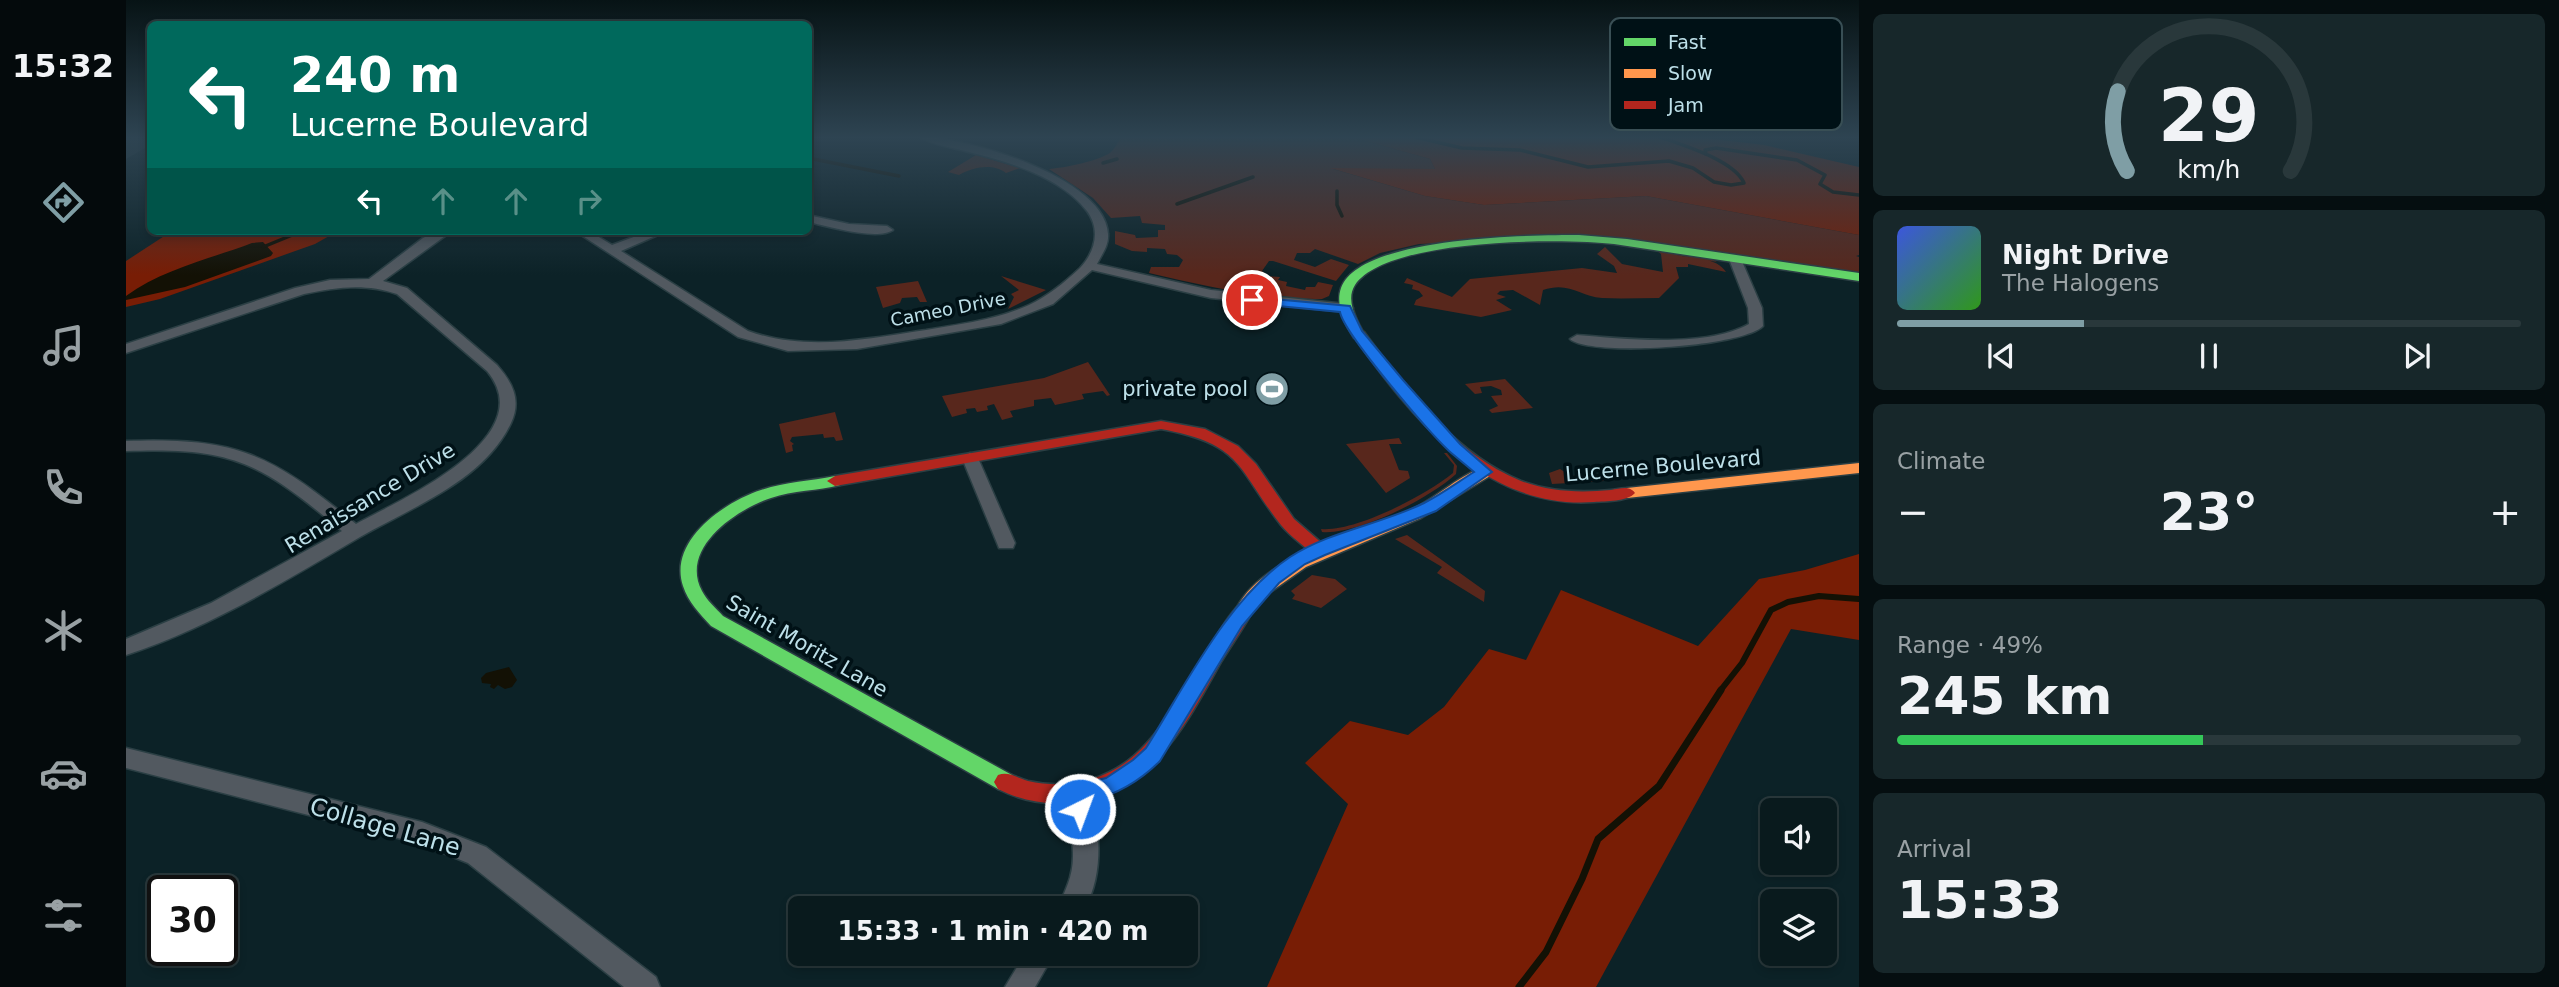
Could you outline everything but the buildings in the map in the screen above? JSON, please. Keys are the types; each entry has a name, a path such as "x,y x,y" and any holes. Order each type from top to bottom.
{"street":[{"name":"Cameo Drive","path":"587,235 743,334 771,344 810,349 844,346 1005,319 1047,301 1090,266 1101,250 1103,235 1098,217 1083,201 1059,183"},
{"path":"812,219 849,228 887,230"},
{"path":"372,283 438,235"},
{"path":"611,250 650,235"},
{"path":"1090,266 1224,296 1346,309 1350,284 1363,268 1391,254 1428,247 1578,237 1859,277"},
{"path":"1577,339 1647,343 1712,339 1748,332 1756,326 1757,315 1735,259"},
{"name":"Renaissance Drive","path":"126,349 300,291 330,284 372,283 402,292 492,368 506,386 509,402 495,437 472,461 441,482 233,602 126,647"},
{"name":"Lucerne Boulevard","path":"1346,309 1347,318 1357,333 1454,448 1485,472 1524,490 1568,498 1859,468"},
{"name":"Saint Moritz Lane","path":"1319,550 1288,523 1240,455 1217,439 1200,432 1150,426 782,490 745,502 719,517 699,541 689,566 692,590 705,611 717,621 1006,782 1040,793 1077,794 1111,786 1141,766 1153,754 1249,604 1288,567 1319,550 1430,507 1485,472"},
{"path":"126,446 191,446 221,450 253,460 285,478 354,533"},
{"path":"970,457 1006,543"},
{"name":"Collage Lane","path":"126,758 422,832 461,846 504,875 646,987"},
{"path":"1077,794 1087,866 1084,884 1078,896"},
{"path":"1019,987 1033,966"}],"shaded area":[{"path":"1070,183 1381,183 1425,196 1484,205 1646,196 1859,235 1859,255 1856,256 1859,257 1859,274 1607,236 1419,244 1380,253 1358,264 1315,249 1310,253 1297,253 1294,260 1315,267 1331,259 1349,265 1336,281 1273,261 1269,261 1262,271 1267,276 1280,277 1278,280 1287,282 1286,286 1305,290 1306,287 1315,287 1318,282 1333,285 1329,296 1322,299 1300,299 1257,295 1149,273 1151,267 1179,267 1183,260 1177,255 1167,254 1165,249 1132,251 1115,244 1115,231 1135,235 1136,238 1158,237 1158,230 1165,230 1165,225 1142,223 1140,216 1111,218 1093,198"},
{"path":"1381,183 1859,183 1859,235 1646,196 1484,205 1425,196"},
{"path":"166,235 331,235 315,244 160,299 126,307 126,261"},
{"path":"263,242 273,253 271,256 185,287 126,300 126,296 140,287 171,272 252,243"},
{"path":"1605,247 1622,264 1663,272 1661,254 1656,250 1712,259 1717,262 1708,260 1726,272 1688,264 1688,267 1676,267 1679,278 1659,298 1602,298 1560,287 1543,290 1540,305 1513,290 1500,291 1497,294 1506,297 1496,300 1512,310 1481,317 1414,305 1416,300 1423,296 1412,289 1413,285 1404,283 1407,278 1452,297 1470,279 1582,268 1617,273 1614,266 1597,254"},
{"path":"1001,276 1046,290 1008,309 1014,297 1011,294 1019,290"},
{"path":"918,281 927,302 920,302 917,297 902,298 900,303 883,308 876,287"},
{"path":"1088,362 1110,395 1107,396 1103,391 1082,394 1084,399 1055,405 1051,398 1034,400 1034,406 1010,411 1013,417 1002,420 994,404 987,406 988,410 977,412 975,408 966,409 967,413 952,417 942,396 1044,378"},
{"path":"1505,379 1533,408 1492,413 1489,410 1498,406 1491,396 1502,395 1501,390 1491,386 1480,387 1482,393 1475,394 1465,384"},
{"path":"835,412 843,440 824,438 823,434 792,437 790,441 794,444 793,451 786,453 779,424"},
{"path":"1399,438 1402,444 1389,444 1399,470 1408,471 1410,478 1386,493 1346,444"},
{"path":"1444,453 1447,453 1457,466 1456,474 1429,494 1393,513 1354,528 1322,532 1321,529 1353,525 1371,518 1409,501 1441,482 1453,473 1454,465"},
{"path":"1560,469 1571,476 1597,474 1604,481 1552,484 1549,473"},
{"path":"1407,535 1485,591 1484,602 1437,573 1442,567 1395,539"},
{"path":"1859,554 1859,640 1791,629 1596,987 1267,987 1348,804 1305,763 1350,721 1408,735 1444,707 1489,649 1526,660 1561,590 1698,646 1759,579 1805,570"},
{"path":"1312,575 1335,579 1347,589 1321,608 1292,599 1295,595 1291,591"},
{"path":"509,667 517,680 512,687 505,689 498,685 494,689 490,687 491,684 482,683 481,678 486,673"}],"waterway":[{"path":"1177,204 1236,183"},
{"path":"1720,183 1744,183"},
{"path":"1821,183 1833,192 1859,195"},
{"path":"1337,191 1337,205 1342,216"},
{"path":"263,247 292,235"},
{"path":"1720,691 1742,663 1771,610 1788,602 1819,596 1859,599"},
{"path":"1519,987 1546,952 1582,879 1598,839 1659,786 1721,690"}],"traffic: fast":[{"path":"1359,335 1346,305 1346,291 1363,269 1390,257 1465,243 1507,239 1602,239 1859,277"},
{"path":"835,481 766,494 738,506 724,516 701,538 694,552 690,566 690,581 694,593 717,621 1005,782"}],"traffic: slow":[{"path":"1627,493 1859,468"},
{"path":"1246,607 1263,589 1300,562 1416,514 1485,472"}],"traffic: jam":[{"path":"1359,335 1418,409 1463,453 1488,471 1516,485 1557,496 1587,497 1627,493"},
{"path":"835,481 1161,425 1200,432 1233,449 1251,468 1288,523 1319,550"},
{"path":"1005,782 1034,792 1063,794 1097,789 1126,774 1151,753 1173,726 1246,607"}],"place":[{"name":"private pool","path":"1272,389"}],"route":[{"path":"1080,809 1077,794 1111,786 1141,766 1153,754 1236,621 1273,579 1299,560 1319,550 1430,507 1485,472 1454,448 1398,383 1357,333 1347,318 1346,309 1252,300"}]}
